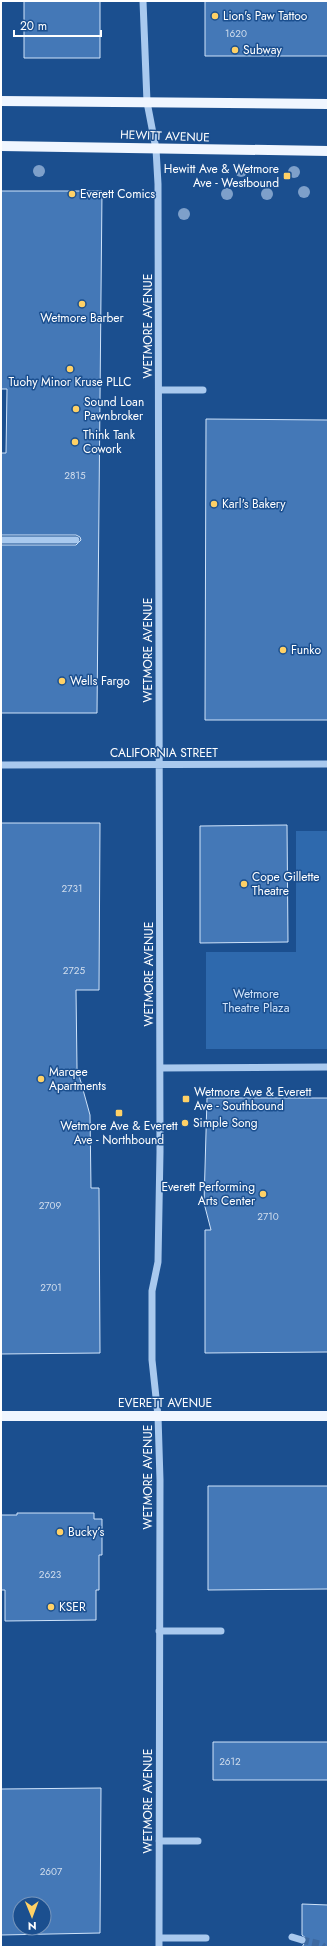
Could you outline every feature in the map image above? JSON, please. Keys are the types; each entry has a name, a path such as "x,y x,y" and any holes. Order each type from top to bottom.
{"main road":[{"path":"1,101 328,104"},
{"name":"HEWITT AVENUE","path":"1,146 328,151"},
{"name":"EVERETT AVENUE","path":"1,1416 328,1416"}],"street":[{"name":"WETMORE AVENUE","path":"143,1 147,102 156,149 158,184 160,1068 158,1262 152,1291 152,1360 158,1416 159,1947"},
{"path":"159,390 203,390"},
{"path":"1,540 76,540"},
{"name":"CALIFORNIA STREET","path":"1,765 328,764"},
{"path":"160,1068 328,1067"},
{"path":"159,1631 221,1631"},
{"path":"159,1841 198,1841"},
{"path":"292,1937 302,1940"},
{"path":"159,1938 206,1938"}],"green space":[{"name":"Wetmore Theatre Plaza","path":"296,831 328,831 328,1049 206,1049 206,952 296,952"}],"building":[{"path":"24,1 100,1 100,58 24,58"},
{"path":"205,1 328,1 328,56 205,56"},
{"path":"1,191 102,191 97,713 1,713 1,545 76,545 81,540 80,537 76,535 1,535 1,453 6,453 7,389 1,389"},
{"path":"206,419 328,420 328,720 205,720"},
{"path":"1,823 100,823 99,990 76,990 77,1068 90,1115 91,1188 99,1188 100,1353 1,1354"},
{"name":"Cope Gillette Theatre","path":"287,825 288,942 200,943 200,826"},
{"path":"207,1098 328,1098 328,1352 205,1353 205,1230 211,1230 204,1203"},
{"path":"208,1486 328,1486 328,1589 208,1590"},
{"path":"17,1513 94,1513 94,1519 102,1519 102,1555 99,1555 99,1590 96,1590 96,1620 5,1621 5,1590 1,1590 1,1515 17,1515"},
{"path":"213,1742 328,1742 328,1780 213,1780"},
{"path":"101,1788 100,1933 52,1934 52,1896 12,1896 12,1935 1,1935 1,1789"},
{"path":"302,1904 328,1905 328,1947 302,1947 307,1939 302,1935"}],"tunnel":[{"path":"302,1940 320,1944 324,1947"}],"place":[{"name":"Lion's Paw Tattoo","path":"215,16"},
{"name":"Subway","path":"235,50"},
{"name":"Hewitt Ave & Wetmore Ave - Westbound","path":"287,176"},
{"name":"Everett Comics","path":"72,194"},
{"name":"Wetmore Barber","path":"82,304"},
{"name":"Tuohy Minor Kruse PLLC","path":"70,369"},
{"name":"Sound Loan Pawnbroker","path":"76,409"},
{"name":"Think Tank Cowork","path":"75,442"},
{"name":"Karl's Bakery","path":"214,504"},
{"name":"Funko","path":"283,650"},
{"name":"Wells Fargo","path":"62,681"},
{"name":"Cope Gillette Theatre","path":"244,884"},
{"name":"Marqee Apartments","path":"41,1079"},
{"name":"Wetmore Ave & Everett Ave - Southbound","path":"186,1099"},
{"name":"Wetmore Ave & Everett Ave - Northbound","path":"119,1113"},
{"name":"Simple Song","path":"185,1123"},
{"name":"Everett Performing Arts Center","path":"263,1194"},
{"name":"Bucky’s","path":"60,1532"},
{"name":"KSER","path":"51,1607"}]}
